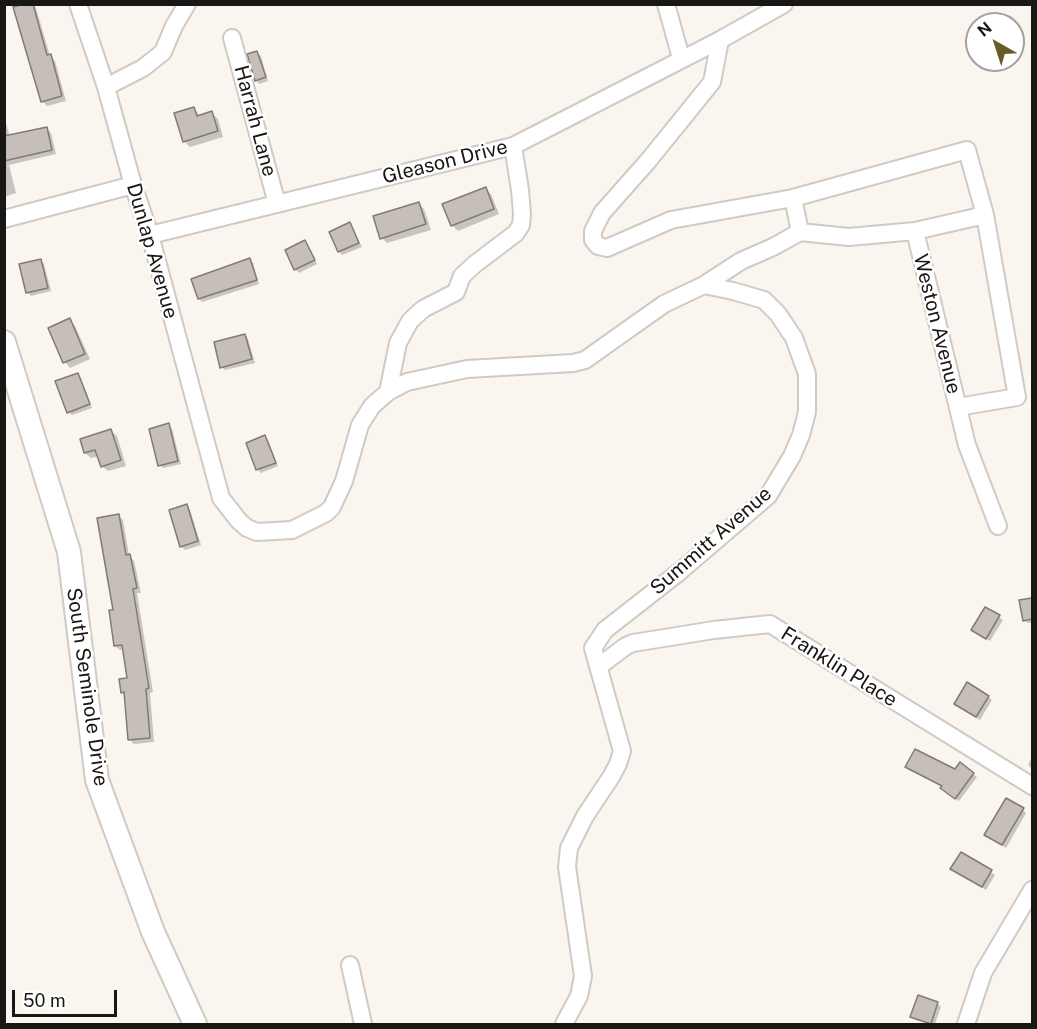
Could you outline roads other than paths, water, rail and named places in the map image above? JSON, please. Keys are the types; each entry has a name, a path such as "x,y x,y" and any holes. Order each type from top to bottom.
{"street":[{"name":"Dunlap Avenue","path":"78,4 106,87 133,185 150,235 221,498 239,521 256,532 292,530 326,513 332,507 344,481 360,424 372,406 388,392"},
{"path":"106,87 143,68 163,52 174,26 188,4"},
{"path":"666,4 681,58"},
{"name":"Gleason Drive","path":"150,235 513,146 720,40 784,4"},
{"name":"Harrah Lane","path":"232,38 277,204"},
{"path":"720,40 712,82 602,213 593,231 593,240 598,246 607,248 671,220 793,198 967,150 986,215 1017,397 957,407"},
{"path":"388,392 398,343 410,321 423,309 456,292 462,276 516,233 521,225 520,190 513,146"},
{"path":"4,219 133,185"},
{"path":"388,392 407,382 467,369 573,363 585,360 664,304 704,285 741,261 801,232 793,198"},
{"path":"915,231 986,215"},
{"name":"Weston Avenue","path":"801,232 849,237 915,231 967,445 998,526"},
{"name":"Summitt Avenue","path":"564,1024 579,996 583,976 567,867 569,848 585,816 611,777 622,751 593,648 605,630 678,573 768,496 782,476 801,435 807,412 807,374 787,325 764,300 704,285"},
{"name":"South Seminole Drive","path":"4,342 69,552 97,780 153,932 195,1024"},
{"name":"Franklin Place","path":"598,667 633,643 770,624 1032,786"},
{"path":"966,1024 983,973 1032,890"},
{"path":"350,965 363,1024"}]}
